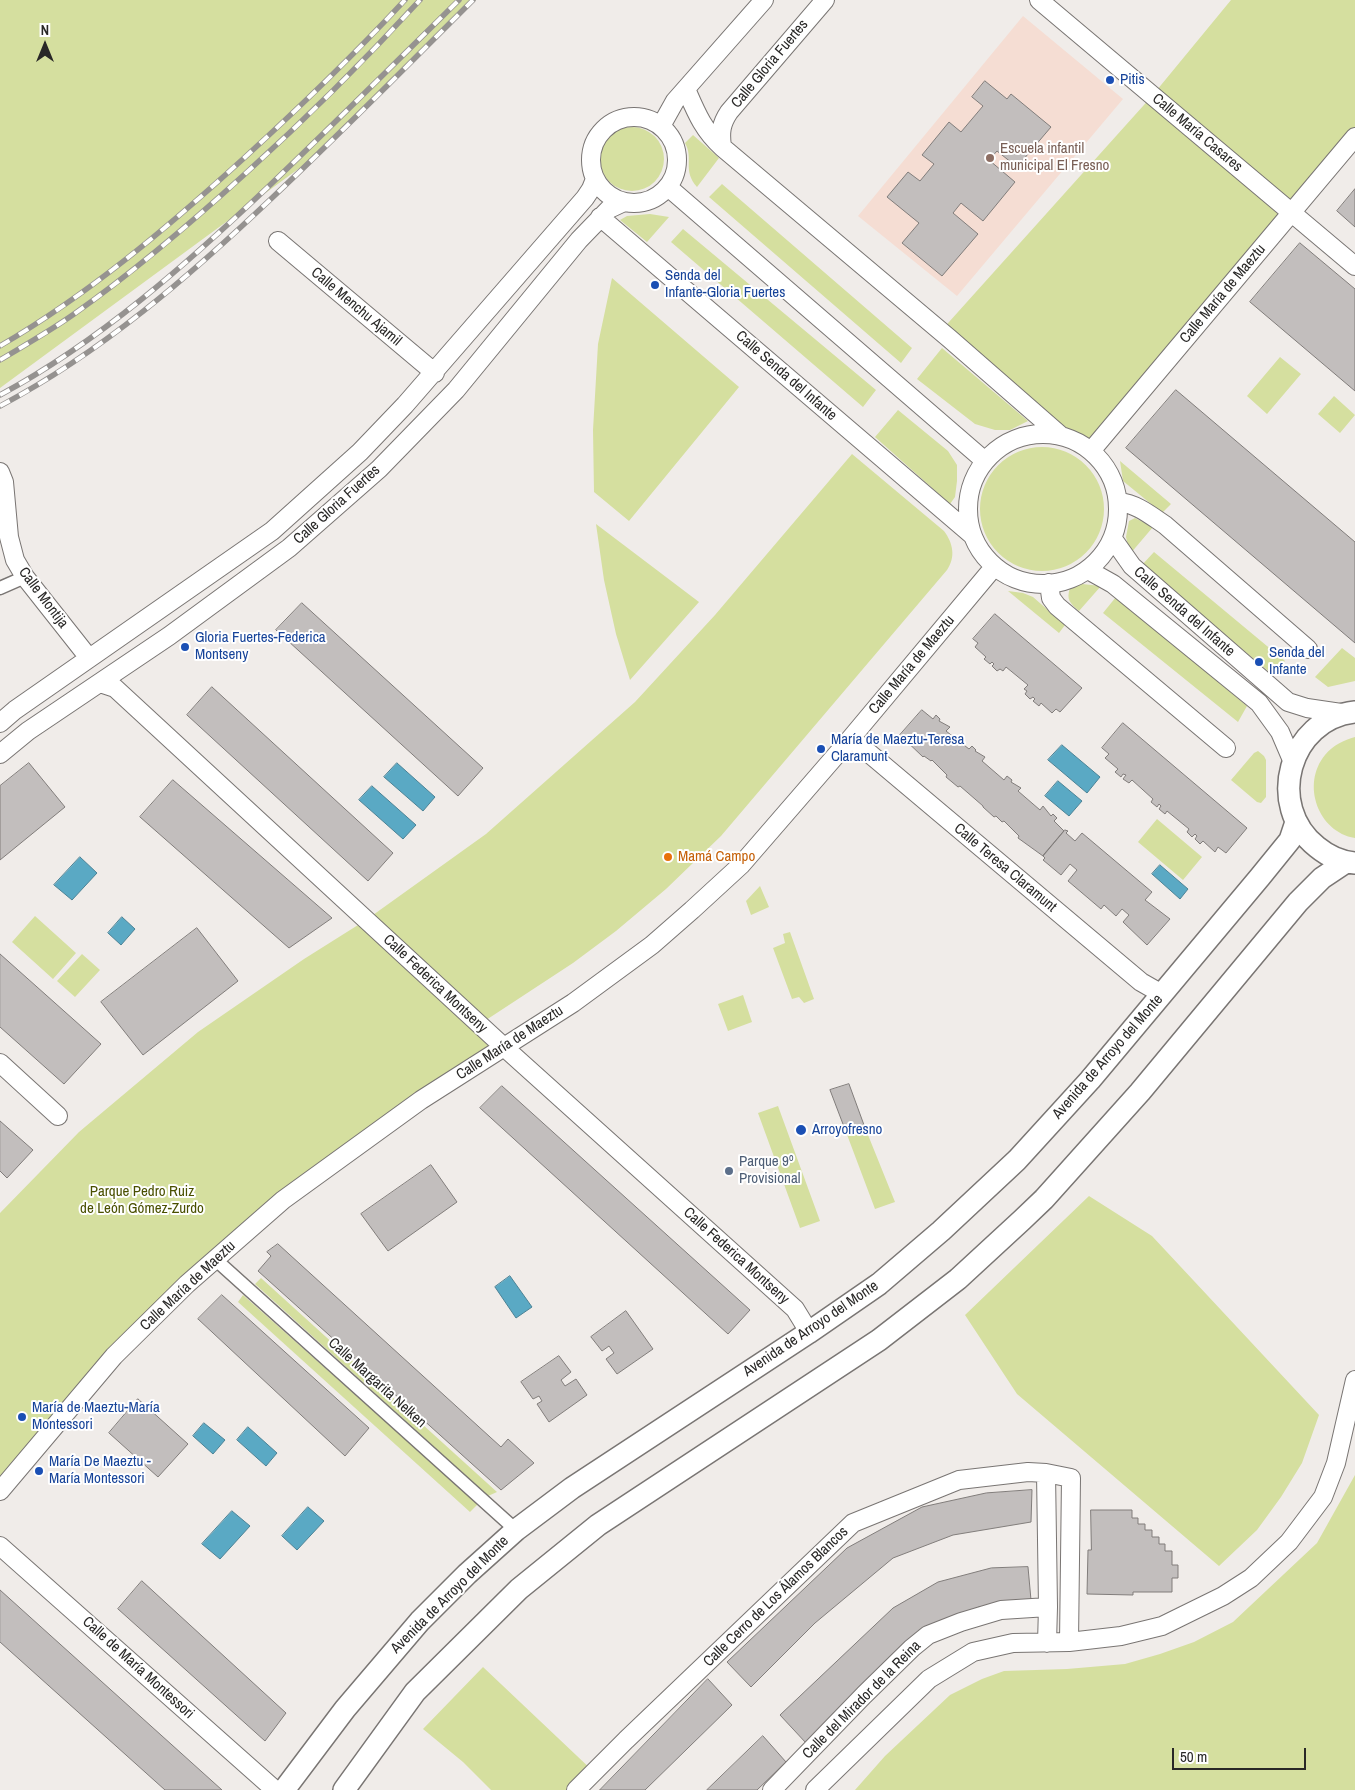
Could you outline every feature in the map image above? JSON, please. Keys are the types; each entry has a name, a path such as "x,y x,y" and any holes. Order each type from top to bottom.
{"street":[{"path":"661,126 675,102 764,0"},
{"name":"Calle Gloria Fuertes","path":"721,139 723,121 729,112 825,0"},
{"name":"Calle María Casares","path":"1039,0 1355,266"},
{"path":"686,89 700,120 710,136 721,139 1060,436"},
{"path":"623,118 643,118 661,126 672,139 677,155 675,172 668,187 660,195 650,200 624,202 602,190 595,178 590,163 591,150 598,135 605,127 623,118"},
{"name":"Calle María de Maeztu","path":"1091,451 1355,137"},
{"name":"Calle Gloria Fuertes","path":"0,723 89,658 272,532 360,452 435,373 585,198 595,178"},
{"path":"668,187 985,461"},
{"name":"Calle Gloria Fuertes","path":"0,754 28,731 169,636 289,548 379,469 456,390 600,217 609,209 624,202"},
{"name":"Calle Senda del Infante","path":"600,217 972,535"},
{"name":"Calle Menchu Ajamil","path":"278,241 435,373"},
{"path":"1039,434 1060,436 1077,441 1091,451 1105,466 1114,483 1118,502 1118,521 1113,539 1102,556 1088,570 1070,580 1049,583 1030,584 1011,578 994,567 981,552 972,535 967,516 968,496 974,478 985,461 1000,447 1019,438 1039,434"},
{"name":"Calle Montija","path":"0,472 4,482 8,537 15,560 25,577 89,658"},
{"path":"1118,502 1128,503 1145,511 1165,525 1308,649"},
{"name":"Calle Senda del Infante","path":"1113,539 1132,566 1288,702 1307,708 1348,713"},
{"name":"Calle María de Maeztu","path":"0,1491 114,1356 187,1284 282,1200 422,1100 505,1048 619,970 652,945 741,865 851,738 994,567"},
{"name":"Calle Senda del Infante","path":"1088,570 1113,584 1258,703 1280,732 1292,760"},
{"path":"0,588 25,577"},
{"path":"1049,583 1051,598 1057,606 1226,748"},
{"name":"Calle Federica Montseny","path":"100,683 115,688 505,1048 795,1309 806,1326 808,1333"},
{"path":"1348,713 1327,720 1306,737 1292,760 1289,782 1289,805 1296,822 1308,840 1326,854 1351,863"},
{"name":"Calle Teresa Claramunt","path":"851,738 1141,982 1162,994"},
{"name":"Avenida de Arroyo del Monte","path":"284,1790 344,1708 414,1628 467,1574 516,1530 572,1488 808,1333 879,1284 941,1231 1017,1160 1090,1080 1290,840 1296,822"},
{"path":"344,1790 415,1692 519,1589 598,1525 879,1340 958,1278 1022,1220 1044,1199 1140,1092 1298,902 1322,878 1351,863"},
{"path":"0,1063 58,1116"},
{"name":"Calle Margarita Nelken","path":"216,1260 516,1530"},
{"name":"Calle del Mirador de la Reina","path":"815,1790 929,1679 973,1652 1013,1643 1068,1642 1122,1636 1162,1626 1223,1596 1251,1578 1289,1542 1323,1497 1336,1464 1355,1380"},
{"name":"Calle Cerro de Los Álamos Blancos","path":"576,1790 853,1523 959,1480 1028,1472 1046,1473 1070,1478 1068,1642"},
{"path":"1046,1473 1047,1643"},
{"name":"Calle de María Montessori","path":"0,1546 275,1790"},
{"name":"Calle del Mirador de la Reina","path":"772,1790 912,1648 928,1635 961,1622 1001,1610 1048,1607"}],"shaded area":[{"name":"Escuela infantil municipal El Fresno","path":"1023,16 1123,99 957,296 858,216"}],"green space":[{"path":"0,0 476,0 320,153 0,388"},
{"path":"1231,0 1355,0 1355,137 1091,451 1077,441 1060,435 940,332 1152,96"},
{"path":"632,127 650,133 658,141 664,159 658,177 650,185 632,191 614,185 606,177 600,159 606,141 614,133"},
{"path":"693,135 719,158 697,187 690,175 689,154 685,143"},
{"path":"722,184 912,348 901,363 709,197"},
{"path":"650,214 669,217 647,242 620,220 627,216"},
{"path":"683,229 876,390 863,407 671,242"},
{"path":"612,278 739,387 629,521 594,492 593,430 598,344"},
{"path":"942,348 1028,421 1010,430 995,430 975,424 917,379"},
{"path":"1280,357 1301,374 1267,414 1247,396"},
{"path":"1334,396 1355,415 1340,433 1318,414"},
{"path":"898,410 948,451 957,465 955,497 950,504 875,437"},
{"path":"1042,447 1066,452 1086,465 1099,485 1104,509 1099,533 1086,553 1066,566 1042,571 1018,566 998,553 985,533 980,509 985,485 998,465 1018,452"},
{"name":"Parque Pedro Ruiz de León Gómez-Zurdo","path":"852,454 944,531 950,540 952,550 952,560 947,570 721,836 666,889 616,931 573,963 480,1024 505,1048 421,1100 187,1284 0,1492 0,1213 79,1132 198,1032 304,959 366,920 486,834 635,702 715,615"},
{"path":"1120,461 1171,504 1162,513 1123,481"},
{"path":"1135,518 1153,527 1130,554 1126,537 1129,521"},
{"path":"596,524 699,602 630,680 616,634 604,580"},
{"path":"1154,552 1285,661 1273,675 1141,566"},
{"path":"1082,584 1101,586 1079,611 1071,603 1068,596 1070,588"},
{"path":"1008,591 1023,593 1033,597 1065,625 1059,633"},
{"path":"1116,597 1247,706 1238,722 1103,613"},
{"path":"1342,648 1355,658 1355,681 1328,687 1315,677"},
{"path":"1355,737 1355,838 1342,834 1331,827 1323,817 1317,805 1314,779 1325,755 1339,743"},
{"path":"1258,751 1266,760 1266,797 1261,803 1257,802 1231,780 1254,753"},
{"path":"1157,819 1202,857 1183,880 1138,842"},
{"path":"760,886 769,907 751,915 746,901"},
{"path":"35,916 76,953 53,979 12,942"},
{"path":"790,932 814,999 804,1003 799,997 792,999 773,948 785,943 783,934"},
{"path":"82,954 100,970 75,997 57,981"},
{"path":"743,995 752,1022 728,1031 718,1004"},
{"path":"778,1106 820,1221 800,1228 758,1113"},
{"path":"864,1125 895,1202 875,1209 846,1132"},
{"path":"1089,1196 1152,1236 1319,1415 1302,1463 1281,1497 1257,1530 1219,1566 1017,1394 965,1315"},
{"path":"261,1278 497,1492 488,1496 255,1284"},
{"path":"243,1295 478,1504 470,1512 238,1302"},
{"path":"1355,1475 1355,1790 855,1790 885,1756 950,1695 982,1679 1004,1671 1067,1669 1125,1664 1194,1642 1233,1622 1317,1543"},
{"path":"483,1667 595,1773 574,1790 491,1790 463,1762 423,1729"}],"water":[{"path":"1062,745 1100,777 1087,793 1048,760"},
{"path":"397,763 435,797 423,811 384,777"},
{"path":"1058,781 1082,801 1069,816 1045,796"},
{"path":"372,786 416,825 403,839 359,800"},
{"path":"80,857 97,873 72,900 54,885"},
{"path":"1160,865 1188,889 1180,899 1152,874"},
{"path":"122,917 135,929 121,945 108,933"},
{"path":"510,1276 532,1307 516,1318 495,1287"},
{"path":"204,1423 225,1440 213,1454 193,1436"},
{"path":"248,1427 277,1453 266,1466 237,1440"},
{"path":"308,1507 324,1521 297,1550 282,1536"},
{"path":"232,1511 250,1526 220,1559 202,1544"}],"building":[{"path":"985,81 1007,99 1011,94 1051,127 1017,167 997,151 989,160 1015,182 983,221 961,203 953,213 978,234 942,276 902,243 919,223 887,197 908,172 920,181 934,164 922,155 949,122 961,132 983,106 972,97"},
{"path":"1355,189 1355,227 1337,211"},
{"path":"1300,243 1355,289 1355,391 1250,302"},
{"path":"1176,390 1355,542 1355,643 1126,448"},
{"path":"302,603 483,768 458,796 276,630"},
{"path":"995,614 1082,688 1060,712 1056,709 1052,713 1041,703 1039,706 1033,701 1035,699 1033,697 1030,699 1025,694 1027,691 1024,689 1028,685 1006,667 1003,671 1000,669 997,671 992,666 994,664 992,662 990,664 984,659 986,657 975,647 978,643 973,639"},
{"path":"212,687 393,853 368,881 187,715"},
{"path":"922,710 933,719 936,715 940,719 939,721 950,727 946,731 969,749 972,746 975,751 985,757 982,761 1004,780 1007,776 1012,780 1011,782 1021,788 1018,791 1040,810 1043,806 1051,816 1053,814 1057,818 1054,821 1064,831 1043,856 1018,838 1019,836 1004,821 1002,822 996,816 994,817 960,786 958,787 946,777 947,775 932,760 923,757 900,735"},
{"path":"1123,723 1247,828 1226,853 1218,847 1215,852 1203,841 1200,844 1195,839 1197,836 1195,834 1192,837 1187,832 1189,829 1167,811 1165,814 1159,809 1161,806 1159,804 1157,807 1151,802 1153,799 1132,780 1129,783 1123,779 1126,775 1123,774 1121,777 1115,772 1118,769 1105,758 1109,754 1102,748"},
{"path":"29,763 65,807 0,860 0,786"},
{"path":"173,780 332,918 289,948 140,817"},
{"path":"1065,830 1068,831 1066,833 1075,841 1082,833 1152,892 1145,900 1170,919 1147,945 1123,922 1129,915 1122,909 1116,916 1104,905 1101,909 1068,881 1077,870 1070,864 1061,875 1043,860 1045,858 1043,856"},
{"path":"197,928 238,981 143,1055 101,1002"},
{"path":"0,954 101,1044 64,1084 0,1027"},
{"name":"Arroyofresno","path":"849,1084 864,1125 846,1132 830,1090"},
{"path":"502,1086 750,1310 728,1334 480,1108"},
{"path":"0,1121 33,1150 7,1178 0,1171"},
{"path":"431,1165 457,1202 388,1251 361,1214"},
{"path":"278,1244 501,1447 508,1439 534,1463 501,1490 258,1271 271,1256 267,1252"},
{"path":"222,1295 369,1428 345,1456 198,1319"},
{"path":"626,1311 653,1349 617,1374 606,1359 614,1353 609,1346 602,1351 591,1337"},
{"path":"559,1356 571,1372 561,1380 565,1386 576,1379 587,1395 549,1422 537,1404 542,1401 539,1396 533,1399 521,1382"},
{"path":"138,1399 188,1444 158,1477 109,1433"},
{"path":"1032,1490 1031,1522 953,1535 893,1558 815,1623 751,1687 727,1662 847,1548 922,1507 986,1493"},
{"path":"1091,1510 1132,1510 1132,1518 1138,1518 1138,1524 1145,1524 1145,1530 1152,1530 1152,1537 1159,1537 1159,1544 1165,1544 1165,1551 1172,1551 1172,1565 1178,1565 1178,1578 1172,1578 1172,1592 1133,1592 1133,1595 1087,1594 1088,1550 1091,1550"},
{"path":"1028,1567 1031,1600 979,1607 921,1630 806,1743 780,1715 893,1608 938,1582 991,1568"},
{"path":"142,1581 286,1713 265,1741 118,1609"},
{"path":"0,1590 222,1790 165,1790 0,1642"},
{"path":"708,1679 732,1705 645,1790 600,1790"},
{"path":"763,1736 786,1762 757,1790 707,1790"}],"railway":[{"path":"0,346 65,305 156,235 243,159 305,101 405,0"},
{"path":"0,360 74,314 141,264 269,152 357,67 420,0"},
{"path":"0,395 73,351 141,300 174,272 269,186 459,0"},
{"path":"0,406 74,362 144,311 177,284 298,173 473,0"}],"place":[{"name":"Pitis","path":"1110,80"},
{"name":"Escuela infantil municipal El Fresno","path":"990,158"},
{"name":"Senda del Infante-Gloria Fuertes","path":"655,285"},
{"name":"Gloria Fuertes-Federica Montseny","path":"185,647"},
{"name":"Senda del Infante","path":"1259,662"},
{"name":"María de Maeztu-Teresa Claramunt","path":"821,749"},
{"name":"Mamá Campo","path":"668,857"},
{"name":"Arroyofresno","path":"801,1130"},
{"name":"Parque 9º Provisional","path":"729,1171"},
{"name":"María de Maeztu-María Montessori","path":"22,1417"},
{"name":"María De Maeztu - María Montessori","path":"39,1471"}]}
